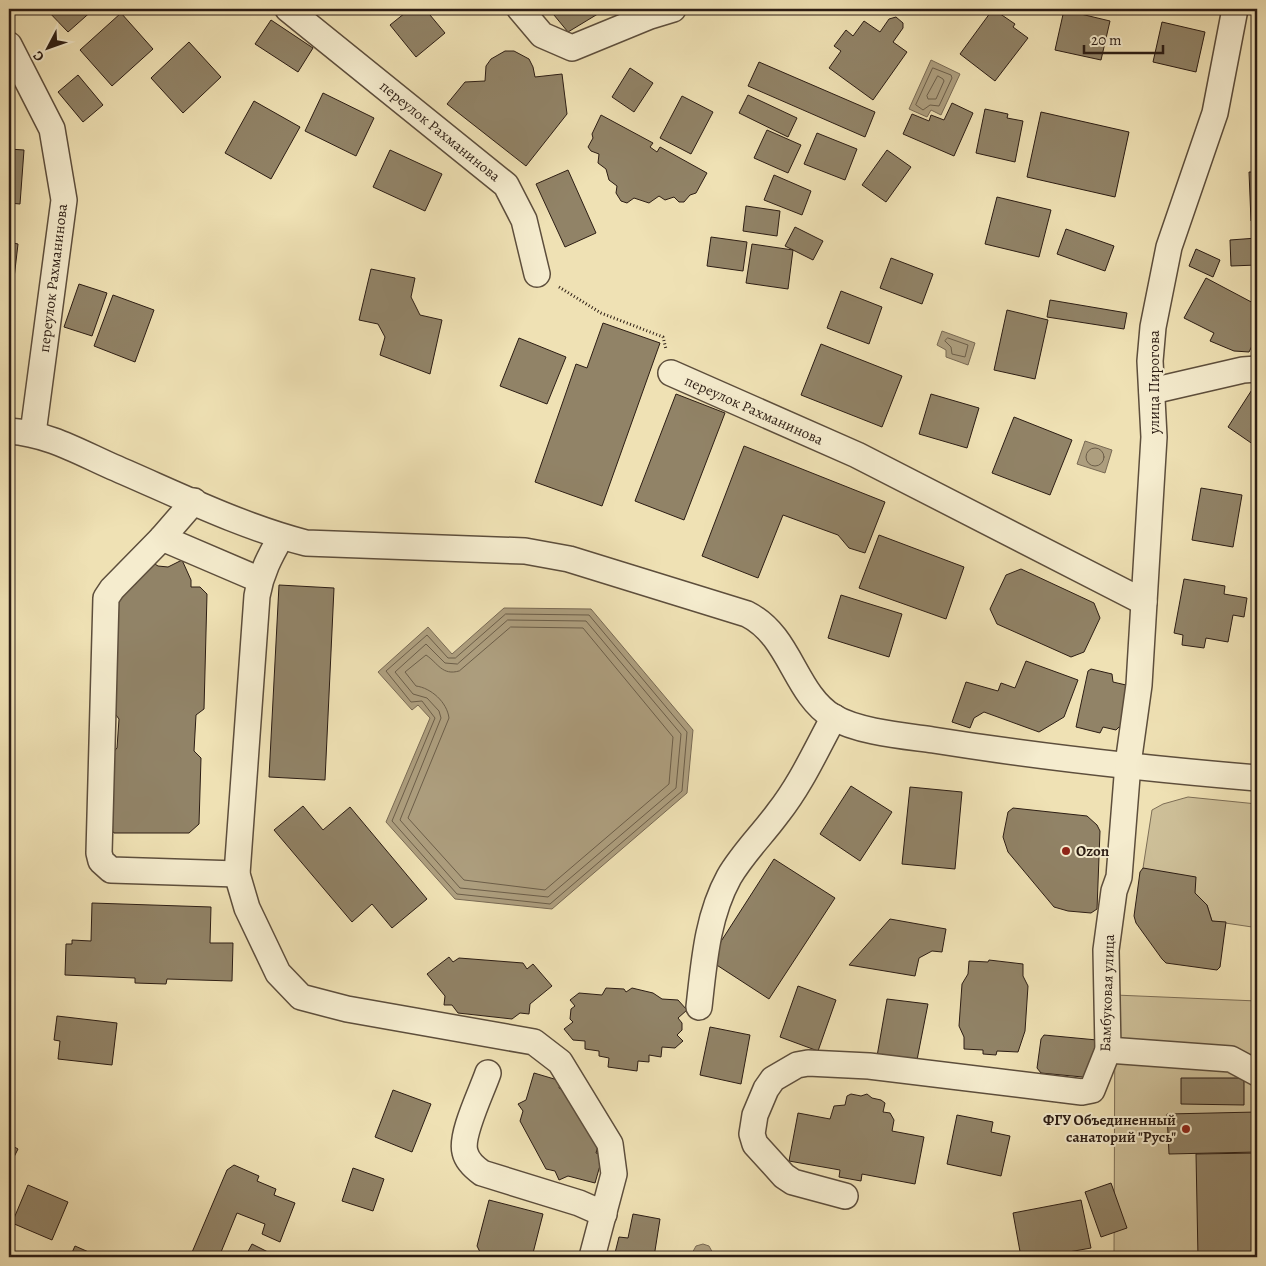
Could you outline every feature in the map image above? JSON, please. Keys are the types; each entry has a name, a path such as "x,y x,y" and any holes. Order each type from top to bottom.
{"street":[{"name":"переулок Рахманинова","path":"288,9 506,185 524,220 537,274"},
{"path":"520,9 542,35 558,44 572,48 585,45 650,16 673,9"},
{"name":"улица Пирогова","path":"1128,764 1139,685 1154,437 1150,361 1153,327 1169,247 1215,113 1235,9"},
{"name":"переулок Рахманинова","path":"9,45 52,129 64,200 21,432"},
{"path":"1152,391 1243,370 1257,370"},
{"name":"переулок Рахманинова","path":"671,373 857,455 1144,602"},
{"path":"21,432 281,537 306,543 333,546 525,551 569,559 747,614 759,620 771,631 816,701 834,717 870,730 1014,753 1128,764 1170,771 1257,778"},
{"path":"194,501 162,538 112,589 106,598 99,853 101,862 111,870 237,874"},
{"path":"281,537 260,580 237,874 247,908 278,973 301,997 347,1009 534,1042 560,1062 610,1144 614,1174 592,1257"},
{"path":"162,538 260,580"},
{"path":"699,1007 707,941 729,878 746,852 778,814 796,788 834,717"},
{"name":"Бамбуковая улица","path":"845,1196 793,1182 784,1176 755,1144 752,1134 755,1115 766,1089 773,1079 797,1065 808,1063 868,1066 1082,1092 1092,1090 1108,1050 1106,950 1114,891 1119,877 1128,764"},
{"path":"1108,1050 1231,1059 1257,1073"},
{"path":"488,1073 463,1141 465,1153 472,1166 482,1173 579,1203 604,1214"}],"path":[{"name":"переулок Рахманинова","path":"537,274 601,313 663,337 671,373"}],"shaded area":[{"path":"1188,797 1257,804 1257,865 1254,877 1252,927 1212,921 1207,905 1195,893 1143,868 1152,810 1163,804"},
{"name":"ФГУ Объединенный санаторий \"Русь\"","path":"1115,995 1257,1001 1257,1257 1114,1257"}],"water":[{"path":"931,60 960,74 941,115 931,110 927,117 909,109"},
{"path":"942,331 975,343 968,365 946,357 946,350 937,345"},
{"path":"1085,441 1112,450 1105,473 1077,464"},
{"path":"504,608 591,609 693,730 687,793 552,909 455,899 386,822 430,718 418,705 412,710 378,672 428,627 452,654"},
{"path":"703,1244 709,1246 715,1257 690,1257 696,1246"}],"building":[{"path":"46,9 94,9 68,32"},
{"path":"410,9 425,9 445,33 416,57 390,25"},
{"path":"549,9 606,9 568,32"},
{"path":"993,9 1015,24 1013,27 1028,38 995,81 960,54"},
{"path":"1064,10 1110,21 1101,60 1055,50"},
{"path":"121,13 153,49 112,86 80,50"},
{"path":"896,17 903,23 903,28 893,42 907,52 873,100 829,68 841,51 834,46 846,30 853,36 864,21 880,32 889,19"},
{"path":"271,20 313,48 298,72 255,44"},
{"path":"1162,22 1205,32 1196,72 1153,62"},
{"path":"189,42 221,77 183,113 151,78"},
{"path":"505,51 514,51 529,59 535,77 562,74 567,114 526,166 447,104 465,82 485,81 486,66 491,59"},
{"path":"759,62 875,112 865,137 748,86"},
{"path":"630,68 653,83 634,112 612,97"},
{"path":"78,75 103,105 83,122 58,92"},
{"path":"323,93 374,118 356,156 305,131"},
{"path":"748,95 797,118 788,137 739,113"},
{"path":"682,96 713,112 691,154 660,138"},
{"path":"254,101 300,127 271,179 225,153"},
{"path":"952,103 973,113 954,156 903,134 912,114 929,121 931,115 944,120"},
{"path":"985,109 1008,114 1007,118 1023,121 1015,162 976,153"},
{"path":"1041,112 1129,132 1115,197 1027,177"},
{"path":"601,115 653,143 650,147 657,152 660,147 707,173 696,193 690,195 684,202 679,202 674,197 665,200 659,196 649,203 634,198 627,203 621,201 616,193 617,186 609,180 606,169 598,163 599,154 591,151 588,147"},
{"path":"767,130 801,145 788,173 754,158"},
{"path":"817,133 857,149 845,180 804,164"},
{"path":"9,149 24,150 20,204 9,203"},
{"path":"390,150 442,174 425,211 373,187"},
{"path":"887,150 911,167 886,202 862,185"},
{"path":"568,170 596,233 565,247 536,184"},
{"path":"1249,172 1257,172 1257,221 1251,221"},
{"path":"774,175 811,191 802,215 764,200"},
{"path":"997,197 1051,210 1039,257 985,244"},
{"path":"746,206 780,211 777,236 743,231"},
{"path":"795,227 823,241 813,260 785,246"},
{"path":"1066,229 1114,246 1105,271 1057,254"},
{"path":"711,237 747,242 743,271 707,266"},
{"path":"1257,238 1257,265 1231,266 1230,240"},
{"path":"9,242 18,244 13,287 9,286"},
{"path":"752,244 793,250 788,289 746,283"},
{"path":"1196,249 1220,260 1213,277 1189,266"},
{"path":"891,258 933,274 922,304 880,288"},
{"path":"371,269 415,278 411,297 420,315 442,320 430,374 380,355 385,337 378,324 359,320"},
{"path":"1206,278 1257,305 1257,336 1249,352 1234,351 1210,341 1214,333 1184,318"},
{"path":"79,284 107,293 92,336 64,327"},
{"path":"841,291 882,307 869,344 827,328"},
{"path":"113,295 154,310 135,362 94,346"},
{"path":"1050,300 1127,313 1124,329 1047,317"},
{"path":"1007,310 1048,320 1035,379 994,370"},
{"path":"603,323 660,343 602,506 535,482 576,364 587,368"},
{"path":"519,338 566,357 547,404 500,386"},
{"path":"821,344 902,376 882,427 801,395"},
{"path":"1255,385 1257,387 1257,447 1228,427"},
{"path":"676,394 725,413 684,520 635,501"},
{"path":"931,394 979,408 967,448 919,434"},
{"path":"1014,417 1072,440 1050,495 992,473"},
{"path":"744,446 885,502 865,553 849,548 838,535 783,515 758,578 702,556"},
{"path":"1201,488 1242,495 1233,547 1192,540"},
{"path":"879,535 964,567 946,619 859,588"},
{"path":"147,559 158,566 168,567 182,560 191,580 191,587 200,587 207,594 204,709 196,715 194,751 201,758 199,824 189,833 114,833 107,824 110,756 117,748 119,719 113,711 118,592 125,584 136,584 136,578"},
{"path":"1021,569 1094,603 1100,618 1084,652 1071,657 997,624 990,609 1006,575"},
{"path":"1184,579 1225,586 1224,594 1247,598 1244,617 1233,615 1228,642 1206,638 1204,648 1182,645 1183,635 1174,633"},
{"path":"279,585 334,588 325,780 269,777"},
{"path":"841,595 902,614 889,657 828,638"},
{"path":"1026,661 1078,680 1064,717 1039,732 984,712 974,718 970,728 952,722 966,682 998,691 1001,683 1015,688"},
{"path":"1091,669 1112,674 1113,682 1126,685 1131,696 1125,721 1116,730 1103,727 1100,733 1076,727 1088,671"},
{"path":"851,786 892,812 860,861 820,834"},
{"path":"910,787 962,792 955,869 902,864"},
{"path":"303,806 323,830 350,807 427,899 392,928 372,904 352,922 274,830"},
{"path":"1013,808 1087,816 1097,825 1100,831 1097,909 1091,913 1068,911 1054,907 1008,852 1003,837 1008,812"},
{"path":"774,859 835,898 769,999 709,960"},
{"path":"1143,868 1196,877 1195,893 1207,905 1212,921 1226,922 1220,967 1217,970 1166,963 1162,959 1136,923 1134,916 1140,872"},
{"path":"92,903 211,907 210,943 233,943 232,981 167,979 166,984 135,983 135,978 65,975 66,944 72,944 72,940 91,941"},
{"path":"890,919 946,929 942,952 932,951 919,958 915,976 849,965"},
{"path":"449,957 453,962 459,958 523,963 527,969 533,964 552,986 530,1004 529,1014 520,1013 512,1019 458,1013 452,1005 444,1005 445,996 427,974"},
{"path":"989,960 1023,964 1023,976 1028,986 1025,1031 1018,1052 997,1051 996,1055 983,1054 983,1050 964,1049 964,1037 959,1026 962,984 968,974 969,961 988,962"},
{"path":"798,986 836,1000 818,1051 780,1037"},
{"path":"606,988 624,989 626,992 632,988 653,993 662,999 678,1000 687,1010 678,1018 682,1023 682,1030 677,1035 683,1041 675,1048 662,1047 661,1057 649,1055 649,1062 638,1061 637,1071 608,1067 609,1058 599,1056 599,1051 585,1049 585,1041 573,1040 564,1029 573,1022 570,1019 571,1009 575,1006 570,1000 579,993 602,995"},
{"path":"887,999 928,1004 915,1070 876,1062"},
{"path":"57,1016 117,1023 112,1065 58,1059 60,1041 54,1040"},
{"path":"710,1027 750,1035 741,1084 700,1075"},
{"path":"1044,1035 1097,1040 1093,1078 1041,1073 1037,1068 1041,1039"},
{"path":"534,1073 561,1081 559,1088 566,1091 598,1146 596,1153 603,1155 595,1183 568,1176 559,1180 555,1171 546,1169 520,1121 523,1111 518,1104 526,1100"},
{"path":"1181,1078 1244,1078 1244,1105 1181,1104"},
{"path":"393,1090 431,1104 412,1152 375,1137"},
{"path":"851,1094 861,1096 867,1094 885,1103 883,1112 890,1113 894,1120 892,1131 924,1137 915,1184 862,1174 861,1181 839,1177 840,1170 789,1161 798,1113 830,1119 834,1106 845,1105 847,1096"},
{"path":"1257,1112 1257,1152 1169,1154 1167,1114"},
{"path":"957,1115 993,1122 991,1132 1010,1136 1001,1176 947,1164"},
{"path":"9,1144 18,1149 9,1167"},
{"path":"1257,1153 1257,1257 1198,1257 1196,1154"},
{"path":"234,1165 259,1176 257,1181 276,1189 274,1195 295,1203 280,1242 262,1234 265,1224 237,1213 219,1257 190,1257 227,1170"},
{"path":"353,1168 384,1179 373,1211 342,1201"},
{"path":"1111,1183 1127,1228 1101,1237 1085,1192"},
{"path":"28,1185 68,1202 52,1240 12,1223"},
{"path":"489,1200 543,1214 532,1257 482,1256 477,1246"},
{"path":"1081,1200 1091,1248 1041,1257 1021,1257 1013,1213"},
{"path":"633,1214 660,1219 654,1257 614,1257 619,1237 628,1238"},
{"path":"252,1244 278,1257 245,1257"},
{"path":"75,1246 100,1257 70,1257"}],"place":[{"name":"Ozon","path":"1066,851"},
{"name":"ФГУ Объединенный санаторий \"Русь\"","path":"1186,1129"}]}
